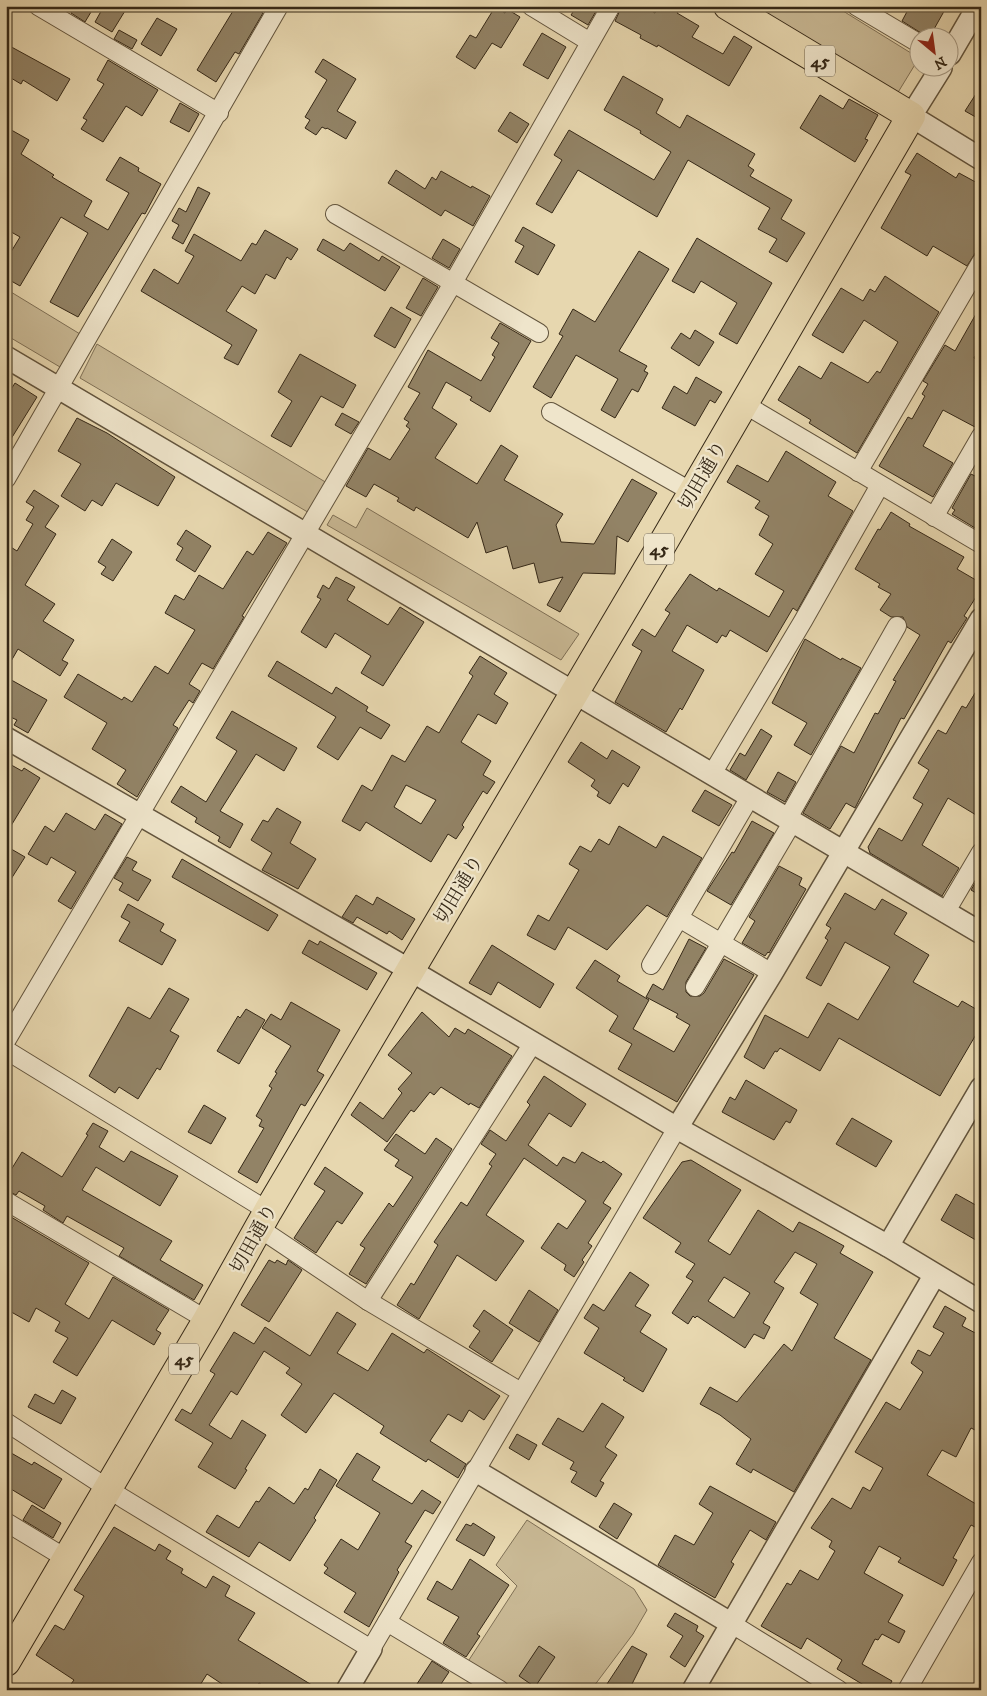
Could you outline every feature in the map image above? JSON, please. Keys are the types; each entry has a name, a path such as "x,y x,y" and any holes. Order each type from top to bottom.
{"main road":[{"name":"45","path":"728,6 912,116"},
{"name":"切田通り","path":"6,1662 207,1320 263,1220 912,116"}],"street":[{"path":"38,6 219,113"},
{"path":"6,479 60,390 279,6"},
{"path":"531,6 590,42"},
{"path":"6,1041 453,283 611,6"},
{"path":"856,6 910,38"},
{"path":"960,37 978,6"},
{"path":"936,78 912,116 981,159"},
{"path":"335,214 539,333"},
{"path":"858,472 981,262"},
{"path":"6,358 306,533 981,933"},
{"path":"744,404 981,544"},
{"path":"551,412 692,492"},
{"path":"934,517 981,436"},
{"path":"712,774 803,621 880,485"},
{"path":"347,1690 677,1128 772,972 981,619"},
{"path":"696,988 791,820 897,626"},
{"path":"6,738 410,970 677,1128 888,1246 934,1276 981,1302"},
{"path":"651,965 750,797"},
{"path":"946,913 981,852"},
{"path":"679,918 772,972"},
{"path":"368,1301 534,1043"},
{"path":"6,1050 263,1220 368,1301 521,1392"},
{"path":"888,1246 981,1088"},
{"path":"6,1201 207,1320"},
{"path":"694,1690 934,1276"},
{"path":"6,1422 107,1488 371,1649"},
{"path":"476,1471 840,1690"},
{"path":"6,1522 67,1559"},
{"path":"907,1690 981,1562"},
{"path":"387,1622 500,1690"}],"shaded area":[{"path":"754,6 835,6 910,52 910,73 897,94"},
{"path":"6,289 80,334 60,367 6,335"},
{"path":"97,344 327,483 311,514 80,378"},
{"path":"367,508 579,634 561,660 327,525 333,515 356,528"},
{"path":"527,1520 634,1589 647,1610 633,1634 591,1690 507,1690 467,1663 517,1586 496,1565"}],"building":[{"path":"75,6 81,6 91,12 85,22 71,13"},
{"path":"104,6 128,6 112,32 95,22"},
{"path":"236,6 251,6 263,13 239,54 235,52 216,82 197,70"},
{"path":"577,6 599,6 588,25 571,15"},
{"path":"622,6 643,6 655,13 659,6 681,6 677,13 699,26 692,37 723,54 734,36 752,47 729,86 658,45 657,47 640,38 641,35 615,21"},
{"path":"910,6 947,6 935,28 913,28 902,21"},
{"path":"495,7 505,13 507,9 520,17 501,48 492,43 475,69 456,57 470,35 476,38"},
{"path":"157,18 177,29 161,56 141,44"},
{"path":"119,30 137,40 132,49 114,39"},
{"path":"542,33 566,47 548,79 523,65"},
{"path":"6,44 70,79 57,101 23,80 21,84 6,75"},
{"path":"323,59 356,79 337,111 356,122 346,139 327,128 322,127 316,135 305,128 310,120 305,117 327,80 315,72"},
{"path":"108,60 158,90 142,116 126,106 103,142 81,129 87,120 83,118 104,84 97,80"},
{"path":"623,76 663,99 656,113 680,128 687,115 755,154 748,166 754,170 750,176 792,200 781,219 805,233 787,262 769,252 777,239 758,229 770,208 688,160 657,217 578,170 552,213 536,204 562,160 554,155 569,130 654,180 671,152 640,133 641,131 604,110"},
{"path":"981,86 981,120 965,111"},
{"path":"820,95 843,109 849,99 878,115 865,139 868,140 855,162 800,128"},
{"path":"180,103 199,114 189,132 170,122"},
{"path":"510,112 529,124 517,143 498,131"},
{"path":"6,127 29,140 21,154 54,175 52,177 92,201 84,216 108,230 129,193 106,180 120,157 139,168 138,171 161,184 145,214 142,213 78,317 50,302 88,233 61,217 20,286 6,278 6,260 20,237 6,229"},
{"path":"917,153 956,178 959,173 981,185 981,244 967,266 933,246 927,256 881,228 911,175 905,172"},
{"path":"396,170 425,189 432,177 436,180 441,171 471,188 472,186 490,196 473,226 445,210 441,216 388,183"},
{"path":"198,187 210,193 183,244 172,238 179,225 172,221 179,208 186,212"},
{"path":"523,227 555,245 538,275 515,262 524,246 515,241"},
{"path":"265,230 298,249 291,260 287,257 275,279 266,274 255,294 242,286 226,311 257,330 238,365 224,358 232,345 141,291 154,269 178,284 194,256 185,251 194,234 241,261 252,243 256,245"},
{"path":"697,238 772,283 737,344 719,334 737,303 701,281 694,293 672,281"},
{"path":"323,239 344,251 350,243 379,261 382,256 400,267 385,291 317,250"},
{"path":"443,239 460,249 449,268 432,258"},
{"path":"639,251 669,269 619,351 647,366 644,371 648,373 638,392 632,389 615,418 601,410 618,379 576,355 551,398 533,387 563,336 559,334 573,309 595,322"},
{"path":"885,276 939,312 857,453 809,423 811,420 778,400 799,366 821,379 831,362 868,383 877,371 880,373 898,342 864,320 843,353 812,335 841,288 863,301 870,289 875,292"},
{"path":"423,278 438,287 421,316 406,308"},
{"path":"981,305 981,346 974,358 981,362 981,425 975,427 943,410 923,446 953,463 933,497 879,466 908,417 912,419 925,396 922,394 928,384 923,381 945,345 955,351"},
{"path":"391,307 411,319 395,348 374,336"},
{"path":"500,323 531,341 490,412 470,400 472,397 446,382 432,408 457,424 435,458 477,484 501,445 518,456 504,480 563,514 556,525 561,542 594,544 632,479 657,493 628,542 617,536 615,574 583,573 560,612 547,605 563,577 539,583 534,563 513,569 507,546 486,553 477,522 468,538 416,507 414,511 397,501 399,498 374,484 366,497 346,486 368,448 390,460 410,429 406,426 409,422 404,419 420,393 408,387 428,350 481,381 495,357 492,355 499,343 491,338"},
{"path":"695,330 714,342 699,366 671,348 681,333 690,339"},
{"path":"300,354 356,385 343,408 321,396 291,447 271,436 292,401 278,392"},
{"path":"696,377 722,392 715,403 710,400 695,426 662,408 674,386 687,394"},
{"path":"15,383 37,397 6,447 6,397"},
{"path":"342,413 359,422 351,434 335,425"},
{"path":"77,418 107,433 175,477 158,506 116,483 102,506 92,500 85,511 61,496 81,464 58,451"},
{"path":"786,451 836,482 828,496 853,511 797,611 793,608 767,652 730,630 726,637 722,635 717,643 687,625 672,651 704,670 682,710 680,708 666,732 615,702 642,651 632,645 642,629 655,637 670,613 665,610 690,574 717,591 719,588 769,617 784,591 755,574 773,544 759,535 769,516 755,508 760,501 727,482 737,465 768,482"},
{"path":"971,474 981,479 981,517 975,528 952,514 955,510 952,508"},
{"path":"34,490 59,506 45,527 56,534 25,585 55,604 43,621 74,640 62,660 68,663 60,676 18,649 6,670 6,544 17,551 33,524 26,520 34,507 26,502"},
{"path":"891,512 910,524 909,526 964,557 957,569 981,583 981,589 964,616 967,618 951,643 948,641 904,719 901,718 855,808 846,803 830,829 803,813 841,746 854,753 875,713 878,714 896,681 893,680 920,635 907,627 903,617 891,617 880,610 891,594 878,587 880,584 855,569 878,529 880,530"},
{"path":"186,530 211,546 195,572 176,560 183,548 177,544"},
{"path":"268,532 287,543 242,616 244,617 213,669 202,663 189,684 200,691 193,703 189,700 173,725 178,728 137,797 117,784 126,770 92,749 107,723 64,697 78,674 122,700 124,697 132,702 155,666 168,674 195,630 165,613 175,595 184,600 199,575 223,589 247,551 253,555"},
{"path":"112,539 132,552 113,581 101,574 106,567 98,562"},
{"path":"336,577 355,587 347,600 388,625 400,607 424,622 383,686 361,673 371,656 335,633 326,648 301,632 321,599 317,597 323,585 329,589"},
{"path":"805,639 841,660 842,658 861,668 811,755 794,745 807,723 772,703"},
{"path":"480,656 507,673 494,694 508,703 496,724 478,714 461,742 491,761 483,775 495,782 487,794 483,791 462,825 464,827 456,839 448,834 431,862 366,822 360,831 342,821 362,785 372,791 392,755 405,762 427,726 439,733 473,676 469,673","holes":["406,785 436,800 421,824 394,807"]},
{"path":"277,661 332,694 336,687 368,707 366,711 390,725 381,739 360,727 338,760 317,747 336,717 268,676"},
{"path":"6,677 47,700 28,733 14,725 17,720 6,715"},
{"path":"981,683 981,818 948,798 922,845 959,868 942,896 870,853 868,847 879,828 902,841 923,804 913,798 929,770 918,763 938,730 946,734 962,706 966,708"},
{"path":"232,711 297,748 284,771 256,754 220,811 243,824 230,848 218,841 220,837 195,822 197,818 171,802 181,786 206,802 237,751 216,738"},
{"path":"761,729 772,736 746,780 730,770 740,753 745,756"},
{"path":"581,742 607,759 612,750 640,767 628,787 623,783 610,804 597,796 599,792 591,786 595,780 568,762"},
{"path":"6,762 22,771 24,768 40,778 6,834"},
{"path":"778,772 796,782 785,802 767,792"},
{"path":"705,790 732,805 719,826 692,811"},
{"path":"277,808 301,822 290,843 316,859 298,889 262,870 272,853 251,840 263,820 268,822"},
{"path":"66,813 95,830 105,814 122,824 71,909 58,901 76,872 51,857 47,865 28,854 45,826 54,832"},
{"path":"752,821 774,833 731,905 707,891 732,852 734,853"},
{"path":"619,826 656,848 663,836 702,858 667,917 647,905 607,950 568,927 555,950 527,935 538,915 549,921 579,870 569,864 580,846 591,852 599,839 609,845"},
{"path":"6,846 25,857 6,887"},
{"path":"127,857 137,862 132,870 151,880 138,901 119,890 123,883 114,878"},
{"path":"182,859 278,915 268,931 172,877"},
{"path":"779,866 802,878 799,885 806,889 769,953 765,956 742,943 755,921 749,917"},
{"path":"978,878 981,880 981,896 971,890"},
{"path":"845,893 875,910 882,899 907,913 894,934 929,955 913,982 958,1007 962,1001 981,1012 981,1026 940,1096 839,1038 820,1071 780,1048 777,1052 775,1051 764,1069 744,1057 765,1015 808,1038 828,1003 858,1020 890,967 845,942 821,986 806,978 828,940 825,938 831,928 826,925"},
{"path":"356,895 373,905 377,897 415,919 402,940 389,931 387,934 357,917 353,923 342,917"},
{"path":"128,904 164,924 160,931 176,940 162,965 119,941 130,922 121,917"},
{"path":"689,939 706,948 686,982 686,992 690,996 700,996 704,993 724,959 754,975 677,1102 618,1069 632,1044 609,1031 618,1016 576,988 595,960 620,976 617,981 649,1000 633,1029 674,1052 690,1025 676,1017 678,1014 646,997 653,984 663,990"},
{"path":"309,940 318,945 320,941 377,973 367,990 302,953"},
{"path":"492,945 554,984 540,1008 498,982 491,995 469,983"},
{"path":"169,988 189,999 170,1031 179,1036 160,1070 157,1068 138,1099 119,1087 115,1093 89,1076 128,1007 150,1019"},
{"path":"291,1002 340,1030 317,1071 324,1075 305,1106 301,1104 257,1183 238,1172 264,1128 259,1126 262,1120 256,1116 272,1088 269,1086 277,1073 275,1072 291,1046 262,1028 271,1014 281,1020"},
{"path":"246,1009 265,1020 239,1064 217,1051 238,1016 240,1018"},
{"path":"422,1012 449,1037 455,1028 465,1034 468,1029 512,1056 479,1108 470,1103 469,1105 441,1087 434,1095 430,1092 414,1112 411,1110 387,1142 351,1115 360,1102 383,1119 402,1093 398,1089 412,1073 388,1055"},
{"path":"544,1076 586,1104 571,1127 549,1113 528,1145 557,1166 563,1157 575,1163 582,1152 601,1163 603,1161 622,1174 603,1203 611,1208 588,1243 592,1246 582,1260 584,1262 574,1277 564,1270 566,1265 541,1248 558,1223 567,1229 586,1201 524,1158 486,1215 524,1241 496,1281 457,1255 419,1319 397,1305 411,1283 414,1285 438,1245 434,1242 461,1202 467,1206 492,1166 489,1164 496,1154 481,1144 490,1130 506,1141 530,1105 527,1102"},
{"path":"746,1080 797,1110 790,1123 786,1121 774,1140 722,1112 730,1097 735,1100"},
{"path":"204,1105 226,1118 211,1144 188,1132"},
{"path":"852,1118 892,1141 876,1167 836,1144"},
{"path":"93,1123 108,1131 99,1147 124,1162 131,1151 178,1176 160,1206 96,1167 82,1190 172,1241 160,1260 203,1285 194,1300 119,1256 124,1248 67,1216 63,1223 43,1210 45,1206 19,1191 16,1195 6,1190 6,1178 22,1152 62,1177 88,1135 86,1134"},
{"path":"396,1134 425,1154 436,1138 452,1149 366,1284 349,1274 365,1248 360,1245 389,1203 393,1207 413,1177 395,1166 399,1160 384,1150"},
{"path":"691,1160 741,1190 708,1241 730,1255 758,1210 793,1232 799,1222 815,1230 844,1246 840,1253 873,1272 834,1338 871,1360 794,1492 753,1469 751,1473 736,1464 751,1439 720,1415 700,1404 710,1387 737,1402 784,1344 792,1351 818,1304 800,1293 817,1264 795,1252 774,1282 784,1288 763,1323 770,1327 764,1339 754,1334 745,1348 697,1316 695,1318 693,1316 688,1324 672,1313 693,1281 686,1277 695,1264 675,1252 681,1243 643,1218 682,1162","holes":["724,1277 750,1293 734,1318 708,1301"]},
{"path":"325,1167 363,1193 342,1224 337,1221 316,1253 294,1238 325,1191 314,1184"},
{"path":"956,1194 981,1208 981,1243 941,1220"},
{"path":"6,1214 89,1263 65,1304 89,1319 113,1277 169,1310 156,1330 161,1333 154,1345 112,1320 77,1376 53,1362 68,1338 55,1331 60,1322 36,1308 29,1322 6,1309"},
{"path":"269,1260 275,1263 277,1260 286,1265 288,1260 302,1270 269,1322 241,1305"},
{"path":"630,1272 649,1285 635,1306 651,1315 640,1332 667,1349 643,1392 623,1380 625,1378 584,1353 599,1328 584,1318 593,1304 604,1311"},
{"path":"529,1290 558,1310 539,1342 509,1323"},
{"path":"945,1306 966,1318 962,1326 981,1336 981,1433 971,1428 956,1457 942,1450 927,1475 981,1507 981,1530 971,1525 953,1558 957,1560 943,1586 898,1562 901,1558 879,1546 864,1573 903,1595 888,1622 905,1631 899,1643 882,1634 878,1640 875,1639 862,1664 892,1681 887,1690 872,1690 837,1669 842,1660 807,1638 801,1649 761,1626 787,1583 791,1585 800,1570 818,1580 835,1551 829,1547 832,1541 811,1528 832,1498 851,1509 863,1487 870,1491 883,1468 855,1452 886,1402 900,1410 923,1372 911,1363 918,1350 930,1356 944,1333 933,1327"},
{"path":"484,1310 513,1330 492,1362 469,1347 480,1331 473,1326"},
{"path":"337,1312 356,1324 337,1353 368,1371 392,1333 424,1353 427,1349 500,1396 484,1420 469,1410 462,1422 448,1414 430,1441 466,1464 458,1478 428,1459 426,1462 380,1433 384,1426 334,1393 306,1433 281,1415 302,1384 286,1373 290,1368 264,1351 237,1395 231,1391 209,1425 231,1439 242,1420 266,1435 245,1469 247,1470 235,1489 198,1467 213,1443 175,1420 182,1409 191,1414 215,1374 210,1371 234,1332 254,1344 265,1327 310,1356"},
{"path":"62,1390 76,1398 61,1424 28,1407 35,1394 54,1404"},
{"path":"602,1403 624,1417 605,1447 617,1455 600,1481 604,1483 596,1497 571,1482 577,1472 570,1469 574,1462 542,1444 558,1418 583,1432"},
{"path":"517,1434 537,1445 529,1460 509,1448"},
{"path":"6,1450 32,1465 34,1462 62,1479 44,1509 6,1486"},
{"path":"357,1453 380,1467 372,1480 412,1504 422,1490 441,1502 433,1514 425,1510 405,1542 412,1546 397,1570 399,1572 369,1627 344,1612 356,1593 324,1573 328,1568 324,1565 341,1539 358,1550 380,1513 336,1486"},
{"path":"320,1469 337,1480 314,1518 316,1520 290,1561 259,1542 249,1557 206,1532 217,1515 239,1528 256,1501 259,1502 269,1487 294,1504 305,1488 308,1490"},
{"path":"710,1486 776,1522 766,1540 750,1530 731,1562 734,1564 715,1598 658,1565 675,1535 694,1545 713,1513 699,1504"},
{"path":"614,1503 632,1514 617,1539 599,1527"},
{"path":"32,1505 61,1523 53,1538 23,1520"},
{"path":"473,1523 495,1537 484,1556 456,1540 466,1524 471,1526"},
{"path":"114,1527 155,1551 159,1544 171,1551 166,1559 183,1569 181,1573 206,1588 213,1576 230,1586 225,1596 255,1613 238,1640 320,1690 270,1690 259,1683 254,1690 231,1690 207,1674 197,1690 81,1690 71,1684 74,1680 36,1655 55,1625 64,1630 84,1596 74,1590"},
{"path":"470,1559 509,1585 477,1634 480,1636 466,1657 443,1643 459,1617 427,1599 437,1581 452,1590"},
{"path":"675,1613 698,1626 696,1631 704,1636 685,1667 670,1657 683,1636 667,1626"},
{"path":"539,1646 555,1657 535,1687 519,1676"},
{"path":"632,1646 647,1654 629,1690 603,1690"},
{"path":"432,1661 449,1672 437,1690 413,1690"}]}
